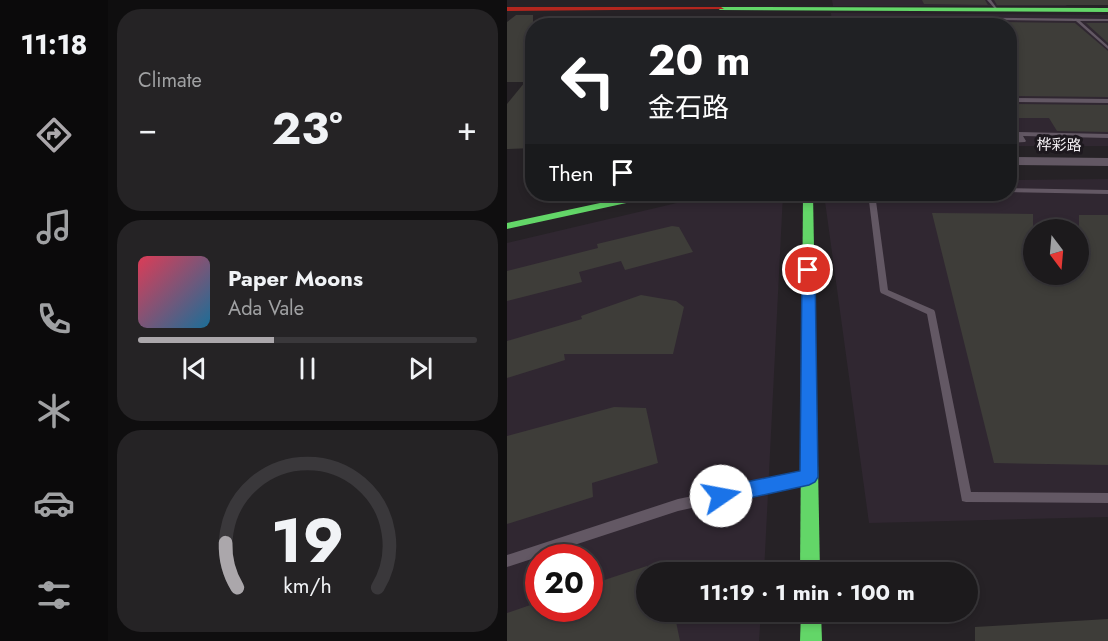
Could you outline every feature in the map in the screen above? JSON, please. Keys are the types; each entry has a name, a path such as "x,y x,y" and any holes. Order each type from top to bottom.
{"street":[{"path":"507,9 806,4 918,14 993,5 1108,10"},
{"name":"桦彩路","path":"1017,161 1108,162"},
{"path":"507,226 622,201"},
{"path":"808,201 810,562"},
{"path":"811,622 811,641"}],"lane":[{"path":"920,18 918,14 1108,20"},
{"path":"1076,19 1108,48"},
{"path":"1017,100 1108,101"},
{"path":"1017,141 1023,141 1019,134 1108,136"},
{"path":"1017,190 1108,192"},
{"path":"872,201 883,291 931,312 966,497 1108,498"},
{"path":"507,561 678,505 809,477"}],"shaded area":[{"path":"832,0 1059,0 1067,6 833,6"},
{"path":"831,13 1108,15 1108,146 1017,146 1017,18 831,18"},
{"path":"1108,179 1108,517 869,523 825,201 1017,201 1017,180"},
{"path":"685,201 783,201 765,562 636,562 636,622 760,622 759,641 507,641 507,243"}],"building":[{"path":"922,0 985,0 988,5 924,4"},
{"path":"994,0 1108,0 1108,5 997,5"},
{"path":"516,15 533,15 533,18 525,18 525,82 507,82 507,22"},
{"path":"1017,22 1075,23 1108,51 1108,97 1017,96"},
{"path":"1086,23 1108,23 1108,43"},
{"path":"525,82 525,148 507,149 507,104"},
{"path":"1017,104 1108,105 1108,132 1057,131 1049,118 1017,118"},
{"path":"932,213 1033,214 1033,219 1023,219 1023,285 1089,285 1089,219 1079,219 1079,215 1108,215 1108,465 994,463"},
{"path":"672,226 679,227 693,252 625,270 621,261 579,272 582,282 507,301 507,271 598,248 597,244"},
{"path":"641,295 676,301 684,307 673,354 564,354 565,360 507,378 507,341 582,319 581,316"},
{"path":"614,407 646,408 658,463 592,483 593,497 507,524 507,436"},
{"path":"636,570 636,622 676,622 680,641 507,641 507,613 525,607 525,622 603,622 603,580"},
{"path":"1108,619 1108,641 975,641 975,627"}],"traffic: fast":[{"path":"721,9 1108,10"},
{"path":"507,226 622,201"},
{"path":"808,201 810,562"},
{"path":"811,622 811,641"}],"traffic: jam":[{"path":"507,9 721,9"}],"route":[{"path":"721,496 809,477 808,270"}]}
